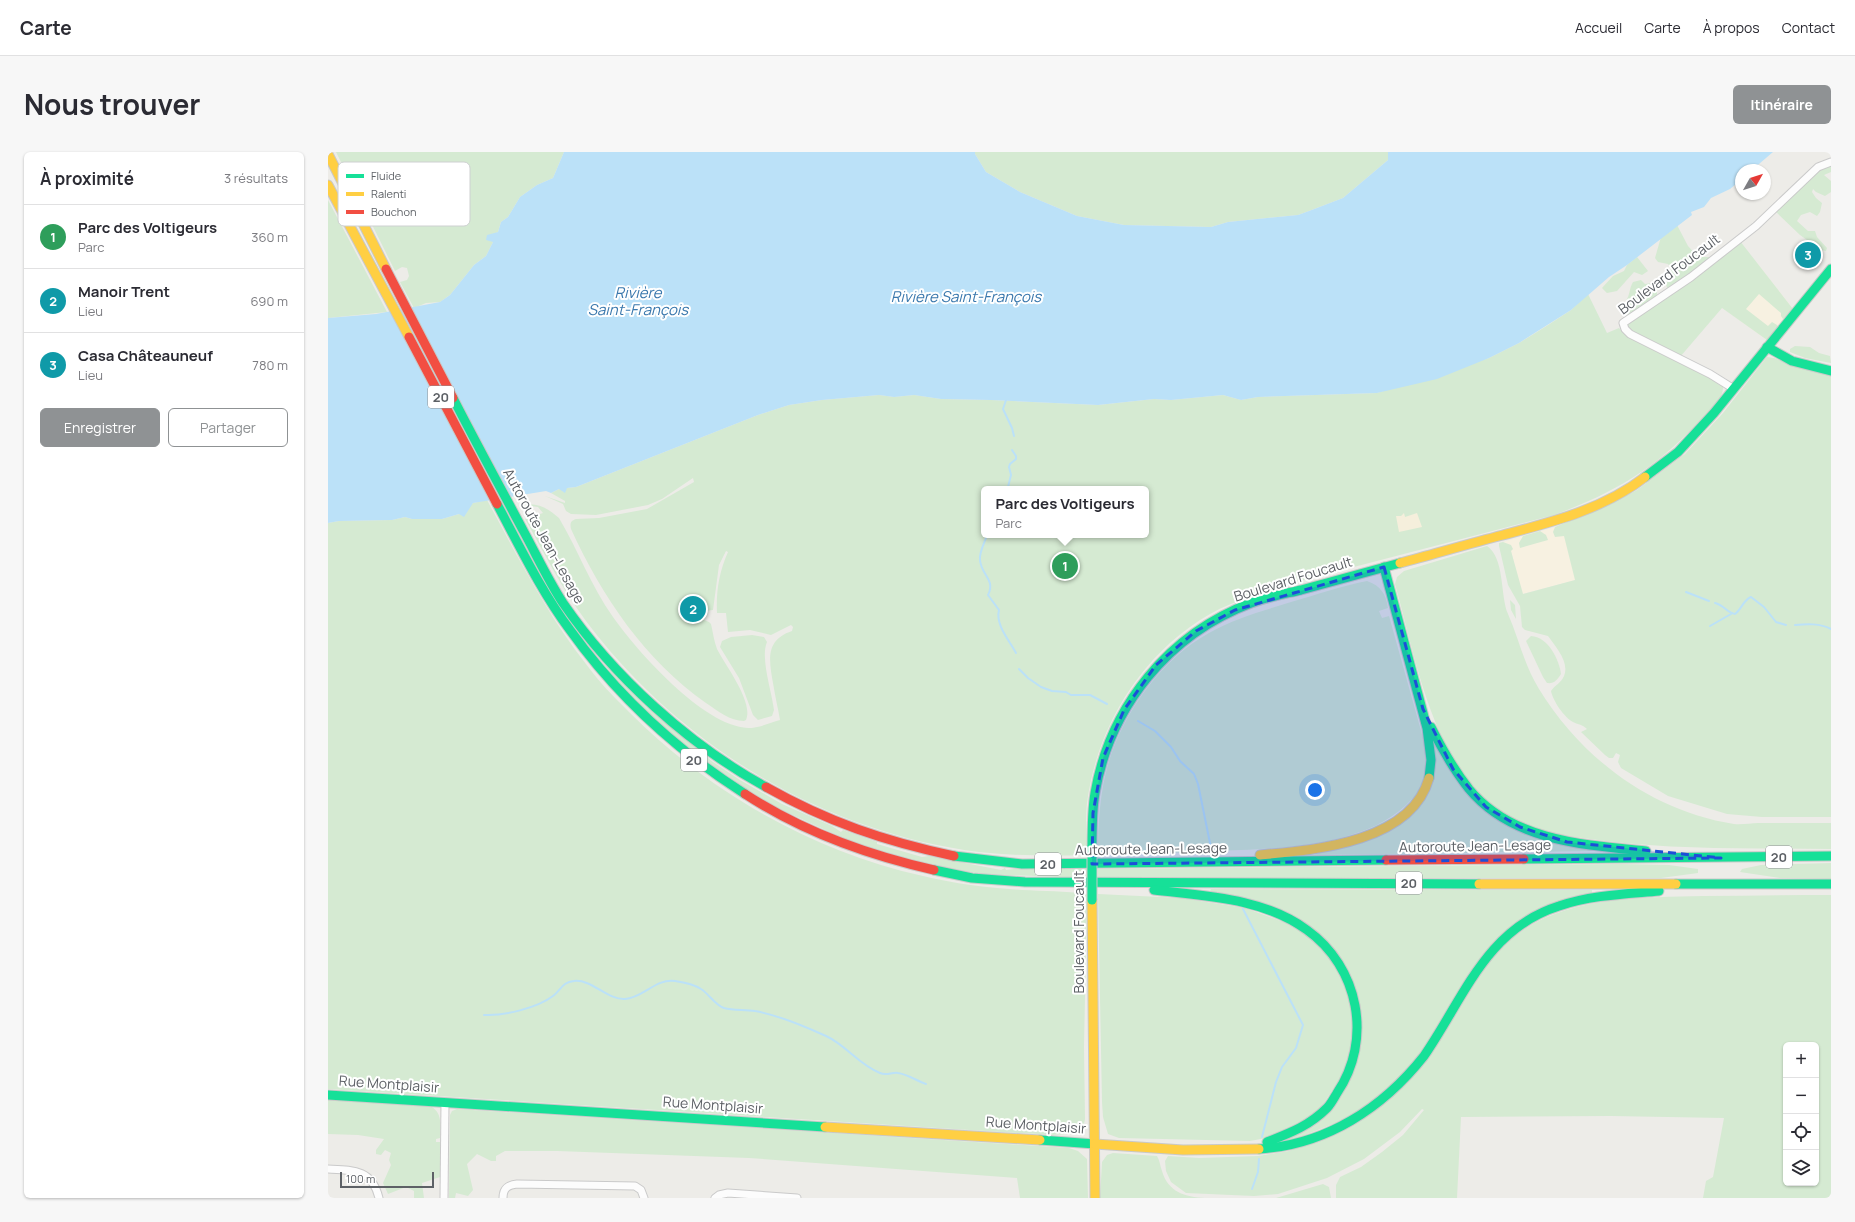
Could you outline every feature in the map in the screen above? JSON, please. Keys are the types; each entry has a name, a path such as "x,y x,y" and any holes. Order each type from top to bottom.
{"main road":[{"name":"Autoroute Jean-Lesage","path":"328,154 338,174"},
{"name":"Autoroute Jean-Lesage","path":"328,185 338,203"},
{"name":"Autoroute Jean-Lesage","path":"350,226 501,512 557,612 581,647 633,707 666,738 710,772 748,798 791,822 824,837 872,855 917,867 959,876 991,880 1097,883 1831,884"},
{"name":"Autoroute Jean-Lesage","path":"365,226 512,510 562,600 583,629 618,671 654,707 693,741 769,791 817,814 860,831 910,846 956,856 1029,864 1831,856"},
{"name":"Boulevard Foucault","path":"1095,1198 1092,847 1095,792 1100,767 1110,739 1121,715 1136,691 1153,669 1168,654 1208,624 1240,608 1276,596 1547,523 1579,512 1606,500 1640,481 1671,457 1698,431 1831,269"},
{"path":"1767,347 1792,360 1831,371"},
{"path":"1180,863 1326,847 1358,838 1392,823 1415,804 1428,782 1431,756 1423,709 1384,567"},
{"path":"1423,709 1443,752 1462,780 1490,810 1513,824 1540,835 1574,843 1721,858"},
{"path":"1097,883 1221,898 1272,911 1298,923 1317,936 1333,953 1346,973 1356,1001 1359,1030 1357,1048 1352,1068 1340,1091 1322,1113 1299,1130 1274,1140 1228,1150"},
{"path":"1228,1150 1276,1148 1306,1142 1347,1124 1380,1102 1402,1082 1421,1060 1491,952 1510,931 1529,918 1552,908 1590,898 1720,884"},
{"name":"Rue Montplaisir","path":"328,1095 1203,1151 1228,1150"}],"street":[{"name":"Boulevard Foucault","path":"1734,389 1710,374 1630,334 1625,329 1623,323 1697,273 1756,226 1818,168 1831,162"},
{"path":"444,1198 445,1102"},
{"path":"328,1169 354,1170 362,1173 373,1183 380,1198"},
{"path":"503,1198 504,1190 507,1187 517,1184 635,1186 641,1190 644,1198"},
{"path":"715,1198 719,1195 728,1193 798,1198"}],"highlighted area":[{"path":"1384,567 1423,709 1453,769 1486,807 1520,827 1567,842 1721,858 1126,863 1092,864 1093,813 1103,758 1124,710 1156,665 1196,631 1235,610"}],"shaded area":[{"path":"1757,263 1793,309 1767,340 1717,304"},
{"path":"1562,525 1576,580 1522,594 1511,551 1503,542"}],"green space":[{"path":"336,152 564,152 553,178 537,185 520,197 508,217 501,222 498,232 492,235 493,242 486,256 474,265 450,295 440,302 426,303 414,308 400,282 407,280 409,276 407,268 402,267 395,271 373,226 470,226 470,162 341,162"},
{"path":"975,152 1388,152 1388,160 1343,198 1309,211 1298,215 1228,222 1211,227 1124,225 1077,216 1020,192 986,172"},
{"path":"1831,164 1831,172 1824,175 1831,181 1831,192 1825,196 1813,189 1812,192 1822,203 1820,212 1817,216 1810,212 1801,215 1797,221 1808,231 1815,231 1817,237 1827,248 1826,251 1821,250 1800,235 1776,212 1777,209 1815,172"},
{"path":"328,200 338,219 338,226 342,226 387,312 328,318"},
{"path":"1677,225 1688,246 1698,257 1709,257 1710,260 1668,291 1666,284 1670,276 1671,269 1668,264 1658,262 1655,258 1661,237"},
{"path":"1740,241 1793,309 1783,319 1781,313 1759,294 1746,309 1768,326 1772,322 1777,325 1778,327 1767,340 1722,308 1680,357 1629,332 1626,323"},
{"path":"1637,257 1648,271 1642,275 1634,272 1617,291 1607,293 1602,288 1613,276 1624,271 1627,265"},
{"path":"1641,280 1645,284 1652,283 1657,291 1657,298 1628,317 1624,309 1628,306 1626,301 1633,282"},
{"path":"1588,294 1607,333 1619,328 1623,332 1715,380 1723,386 1722,395 1714,406 1687,434 1653,463 1636,476 1598,497 1554,515 1269,589 1219,609 1186,630 1164,649 1144,671 1127,694 1112,720 1101,746 1092,774 1086,809 1087,855 1060,856 979,852 921,841 865,825 811,803 759,776 711,744 665,707 623,666 577,609 561,584 525,519 543,513 538,507 524,505 529,504 543,507 559,518 605,605 624,631 654,667 692,701 711,715 730,724 748,728 756,727 780,720 770,659 773,645 783,635 792,631 793,627 791,625 771,635 750,630 728,632 726,613 717,613 717,605 720,575 728,552 726,551 719,565 713,610 705,611 704,605 682,607 682,615 696,614 697,617 711,624 717,649 738,684 746,704 747,712 746,720 744,721 739,721 729,717 706,703 684,686 645,647 611,603 583,554 571,529 571,523 576,519 599,518 647,509 694,482 693,478 662,499 648,505 596,515 571,514 566,511 563,504 545,496 565,503 565,501 551,493 559,489 576,487 758,415 789,405 822,400 879,395 894,397 914,395 941,399 1098,405 1154,399 1171,400 1223,395 1241,400 1258,397 1377,393 1489,358 1519,343 1571,310"},
{"path":"1795,346 1810,347 1819,353 1830,356 1831,363 1805,358 1790,352 1790,349"},
{"path":"1767,357 1774,358 1796,367 1831,375 1831,817 1762,817 1727,814 1668,796 1621,768 1618,762 1620,755 1616,753 1613,758 1609,758 1605,755 1581,732 1587,729 1584,726 1570,720 1559,708 1554,699 1551,691 1564,676 1565,665 1561,654 1548,636 1525,630 1522,627 1520,606 1508,585 1499,546 1499,543 1503,542 1511,545 1513,549 1511,551 1523,594 1575,580 1564,536 1555,537 1553,532 1555,527 1611,504 1637,490 1685,454 1723,413"},
{"path":"487,500 545,605 596,677 629,712 660,741 728,793 765,815 803,834 842,851 882,865 935,879 972,885 1087,894 1084,1047 1085,1119 1082,1126 1076,1131 1057,1135 328,1089 328,523 339,521 392,520 405,517 412,519 442,519 459,514 473,503"},
{"path":"1540,531 1546,535 1548,540 1520,548 1519,543 1523,536"},
{"path":"1487,546 1497,559 1506,606 1534,680 1556,714 1576,738 1598,759 1622,778 1648,794 1675,807 1704,817 1734,824 1831,823 1831,849 1661,846 1582,838 1549,832 1527,825 1509,817 1486,800 1472,786 1461,771 1438,728 1421,680 1395,584 1397,577 1404,571"},
{"path":"1367,581 1376,585 1382,591 1386,599 1388,608 1379,611 1382,618 1389,616 1425,745 1426,762 1424,780 1416,795 1394,815 1371,828 1319,843 1264,849 1098,854 1100,807 1103,784 1109,761 1116,742 1135,705 1161,671 1192,644 1229,623 1291,602"},
{"path":"1510,600 1515,605 1516,619 1511,610"},
{"path":"752,635 764,637 767,642 765,657 774,710 772,716 758,720 753,715 739,678 720,647 722,641 731,637"},
{"path":"1531,636 1543,640 1552,650 1558,662 1561,674 1557,680 1547,683 1543,677 1526,641"},
{"path":"584,638 646,707 713,762 740,780 782,804 832,826 841,832 843,830 877,842 877,844 922,857 929,856 1001,870 1005,868 1006,870 1087,869 1087,878 981,874 906,859 852,842 771,805 689,750 630,697"},
{"path":"1433,740 1487,812 1594,851 1314,855 1420,804"},
{"path":"1831,863 1831,879 1780,878 1740,872 1742,869 1761,865"},
{"path":"1621,864 1669,865 1698,869 1698,873 1661,878 1098,878 1098,869"},
{"path":"1211,889 1592,890 1592,894 1527,916 1399,1081 1351,1117 1282,1144 1338,1099 1361,1012 1314,929 1209,893"},
{"path":"1098,894 1181,898 1245,908 1289,924 1310,936 1337,966 1351,1001 1353,1036 1346,1069 1322,1106 1301,1125 1266,1138 1250,1141 1119,1138 1108,1134 1103,1117 1102,1102"},
{"path":"1831,895 1831,1198 1703,1198 1706,1181 1713,1177 1724,1118 1611,1116 1461,1117 1457,1198 1336,1198 1336,1185 1340,1177 1361,1167 1403,1135 1424,1110 1422,1109 1400,1132 1364,1159 1327,1178 1278,1194 1254,1196 1186,1193 1171,1182 1166,1171 1165,1161 1168,1156 1199,1158 1258,1156 1289,1151 1374,1112 1504,945 1525,929 1548,917 1573,908 1598,902 1651,897"},
{"path":"328,1100 432,1107 436,1110 440,1121 440,1138 436,1139 436,1142 440,1142 440,1177 422,1183 424,1198 414,1198 414,1191 406,1187 388,1194 383,1183 391,1165 389,1160 391,1153 385,1150 381,1155 376,1154 376,1150 384,1139 358,1135 328,1134"},
{"path":"457,1109 1069,1148 1078,1151 1087,1159 1088,1198 1020,1198 1017,1178 749,1158 557,1151 505,1151 496,1156 496,1161 491,1161 477,1154 467,1164 473,1190 468,1196 456,1193 455,1198 449,1198 450,1115 452,1111"},
{"path":"1113,1153 1157,1156 1165,1178 1173,1189 1184,1195 1205,1198 1100,1198 1102,1162 1107,1155"},
{"path":"1323,1184 1329,1187 1331,1198 1276,1198"}],"sand":[{"path":"1404,513 1405,517 1417,513 1422,527 1399,532 1396,516 1401,516"}],"water":[{"name":"Rivière Saint-François","path":"564,152 975,152 986,172 1020,192 1077,216 1124,225 1211,227 1228,222 1298,215 1343,198 1388,160 1388,152 1773,152 1759,164 1735,164 1735,185 1711,198 1704,207 1691,212 1692,215 1609,277 1571,310 1519,343 1489,358 1437,379 1377,393 1258,397 1241,400 1223,395 1171,400 1154,399 1098,405 941,399 914,395 894,397 879,395 822,400 789,405 758,415 576,487 567,488 565,493 559,489 551,493 546,491 473,503 464,517 459,514 442,519 412,519 405,517 392,520 339,521 328,523 328,318 376,314 440,302 450,295 474,265 486,256 493,242 486,240 487,235 498,232 501,222 508,217 520,197 537,185 553,178"}],"waterway":[{"path":"1006,400 1003,409 1014,436"},
{"path":"1008,486 1011,475 1009,467 1010,464 1016,459 1016,456 1012,450"},
{"path":"986,538 981,550 980,560 990,585 988,595 999,610 998,616 1001,627 1016,653"},
{"path":"1686,592 1709,601"},
{"path":"1715,603 1735,614 1746,600 1751,597 1764,607 1776,622 1786,625"},
{"path":"1710,626 1731,614"},
{"path":"1795,625 1818,625 1831,629"},
{"path":"1019,669 1028,678 1041,687 1052,691 1066,692 1071,695 1090,695 1107,704"},
{"path":"1138,721 1155,731 1171,747 1180,761 1194,774 1198,784 1211,848"},
{"path":"1243,909 1303,1025 1296,1048 1282,1067 1276,1082 1262,1137"},
{"path":"484,1015 510,1013 529,1008 553,996 564,985 574,981 587,983 612,996 625,999 632,998 662,982 675,981 688,984 704,991 721,1007 751,1010 773,1015 818,1032 840,1044 866,1065 880,1073 901,1074 926,1084"},
{"path":"1252,1189 1258,1172 1259,1159"}],"traffic: fast":[{"path":"1645,477 1678,452 1714,413 1831,269"},
{"path":"1767,347 1792,361 1831,371"},
{"path":"453,398 552,586 583,630 605,657 654,707 709,751 766,787"},
{"path":"497,504 531,568 559,615 608,678 628,700 672,740 695,759 745,794"},
{"path":"1092,847 1095,793 1103,761 1114,731 1129,703 1148,677 1170,654 1194,634 1221,616 1251,603 1400,563"},
{"path":"1384,567 1427,728 1431,760 1429,778"},
{"path":"1431,727 1448,759 1469,789 1486,806 1506,820 1528,830 1550,837 1598,846 1646,851"},
{"path":"1092,847 1092,900"},
{"path":"954,856 1022,864 1386,860"},
{"path":"1524,859 1831,856"},
{"path":"934,870 972,878 1025,882 1479,884"},
{"path":"1676,884 1831,884"},
{"path":"1154,890 1234,900 1272,911 1290,919 1307,930 1325,945 1339,964 1349,984 1355,1006 1357,1028 1355,1050 1348,1072 1327,1108 1313,1120 1299,1128 1267,1142"},
{"path":"1259,1149 1284,1146 1330,1132 1371,1107 1390,1092 1408,1075 1424,1056 1465,989 1495,948 1513,931 1534,917 1559,906 1583,899 1659,891"},
{"path":"328,1095 825,1127"},
{"path":"1040,1140 1095,1144"}],"traffic: slow":[{"path":"328,154 338,174"},
{"path":"328,185 338,204"},
{"path":"350,226 409,337"},
{"path":"364,226 386,269"},
{"path":"1400,563 1540,525 1577,513 1612,498 1645,477"},
{"path":"1260,855 1332,846 1358,839 1382,830 1403,817 1419,800 1429,778"},
{"path":"1479,884 1676,884"},
{"path":"1092,900 1095,1198"},
{"path":"825,1127 1040,1140"},
{"path":"1095,1144 1183,1150 1259,1149"}],"traffic: jam":[{"path":"386,269 453,398"},
{"path":"409,337 497,504"},
{"path":"766,787 812,810 857,829 904,844 954,856"},
{"path":"745,794 790,820 836,841 884,857 934,870"},
{"path":"1386,860 1524,859"}],"place":[{"name":"Casa Châteauneuf","path":"1808,255"},
{"name":"Parc des Voltigeurs","path":"1065,566"},
{"name":"Manoir Trent","path":"693,609"}]}
